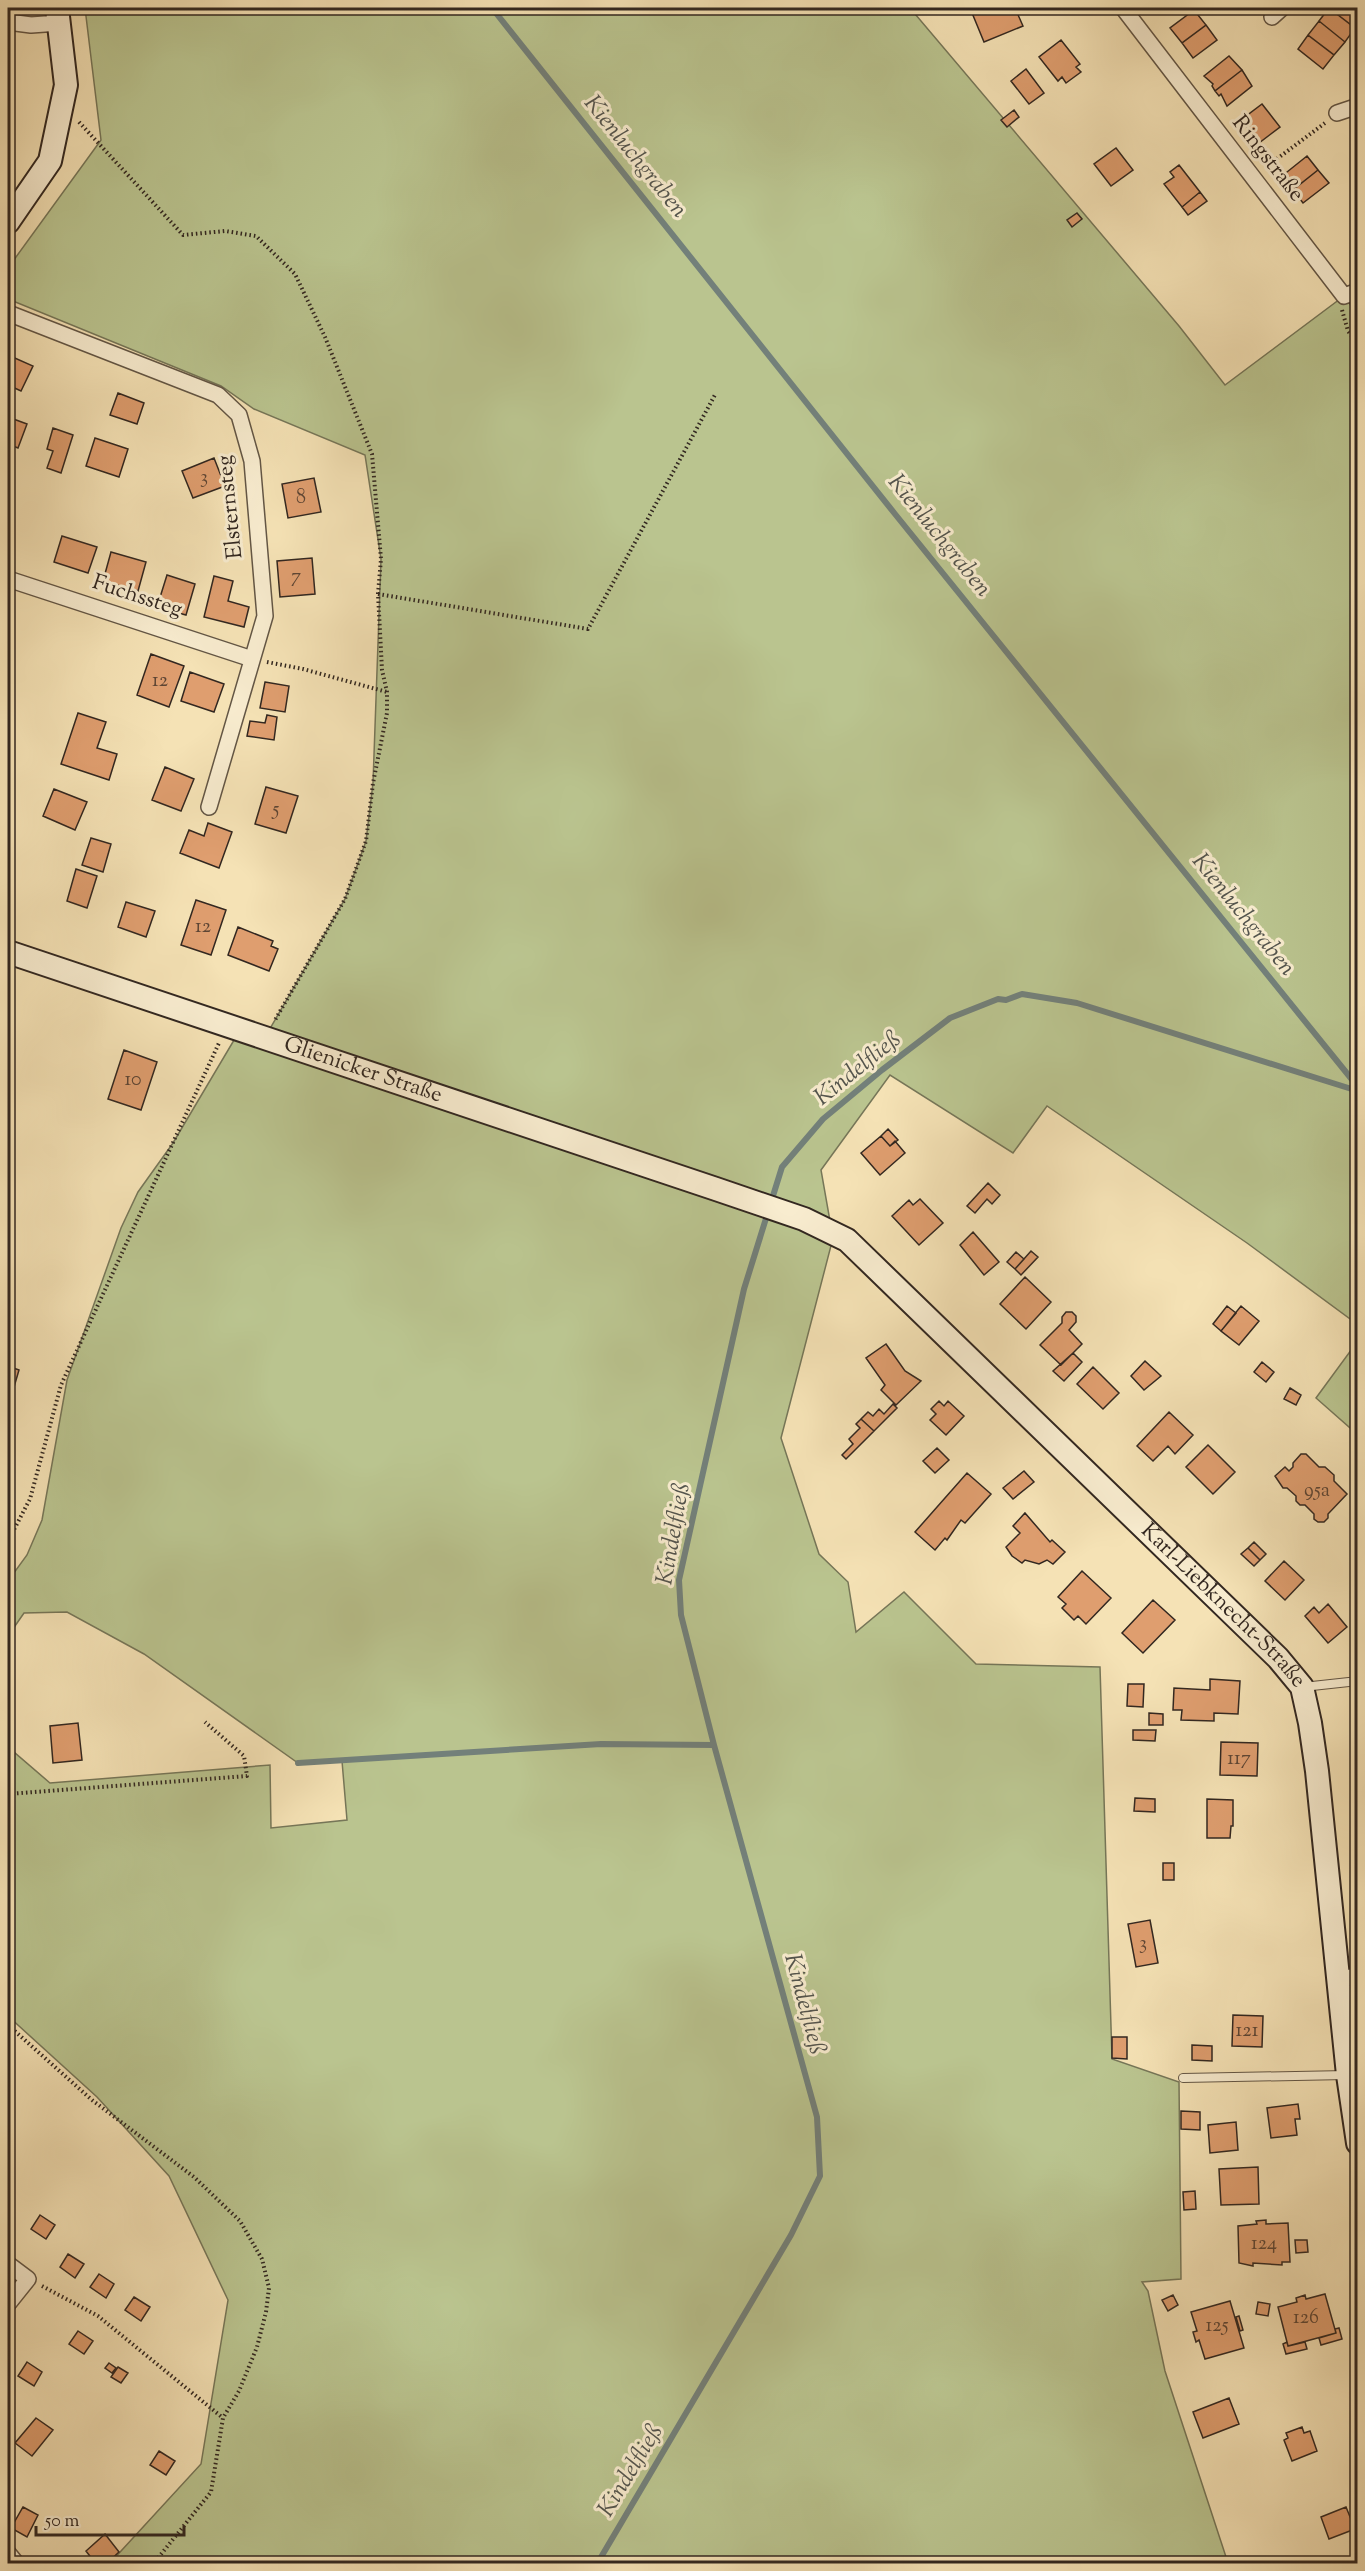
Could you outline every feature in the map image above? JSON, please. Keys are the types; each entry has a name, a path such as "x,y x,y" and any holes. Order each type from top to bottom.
{"street":[{"name":"Ringstraße","path":"1123,8 1252,178 1351,294"},
{"path":"8,22 31,25 58,15 66,85 50,161 8,222"},
{"path":"1337,113 1358,106"},
{"name":"Elsternsteg","path":"8,313 218,395 239,415 252,461 265,616 209,807"},
{"name":"Fuchssteg","path":"8,579 252,659"},
{"name":"Glienicker Straße","path":"8,952 804,1220"},
{"name":"Karl-Liebknecht-Straße","path":"804,1220 832,1231 847,1240 1278,1658 1302,1688 1310,1723 1348,1977 1348,2075 1358,2143"},
{"path":"8,2264 28,2279 8,2304"},
{"path":"8,2553 17,2564"}],"lane":[{"path":"1302,1688 1358,1681"},
{"path":"1183,2078 1348,2075"}],"path":[{"path":"62,103 183,235 225,231 256,236 295,274 326,337 372,454 381,559 378,594 387,712 373,783 366,841 336,915 264,1039"},
{"path":"1252,178 1337,113"},
{"path":"1351,294 1343,318 1358,344"},
{"path":"378,594 588,629 716,393"},
{"path":"252,659 303,669 387,692"},
{"path":"8,1541 30,1499 61,1385 228,1026"},
{"path":"8,1794 247,1776 244,1756 206,1722"},
{"path":"8,2025 92,2100 194,2177 240,2221 262,2259 269,2288 266,2312 257,2347 239,2391 224,2418 211,2492 158,2558 157,2564"},
{"path":"28,2279 98,2316 224,2418"}],"green space":[{"path":"85,8 910,8 1179,326 1225,385 1344,296 1358,315 1357,1324 1247,1243 1047,1106 1013,1153 890,1075 821,1170 833,1238 781,1438 819,1554 848,1582 856,1632 904,1592 976,1664 1100,1667 1112,2059 1179,2082 1181,2279 1142,2282 1148,2291 1165,2371 1228,2563 110,2563 201,2464 228,2300 169,2176 97,2097 8,2016 8,1747 50,1783 270,1765 271,1828 347,1820 342,1761 298,1763 144,1654 67,1612 24,1613 8,1636 8,1581 27,1555 42,1520 67,1380 121,1228 138,1192 173,1143 240,1030 264,1039 345,899 366,841 373,783 381,559 365,455 254,409 221,386 8,299 8,268 101,140"},
{"path":"1357,1342 1357,1434 1316,1398"}],"building":[{"path":"970,8 1015,8 1023,26 984,42"},
{"path":"1329,8 1358,8 1358,25 1355,28"},
{"path":"1329,8 1355,28 1345,42 1319,21"},
{"path":"1194,10 1206,25 1182,43 1170,28"},
{"path":"1319,21 1345,42 1334,55 1308,35"},
{"path":"1206,25 1217,40 1193,58 1182,43"},
{"path":"1308,35 1334,55 1323,69 1298,49"},
{"path":"1061,40 1080,64 1076,67 1081,72 1066,83 1062,77 1058,81 1039,57"},
{"path":"1229,56 1242,70 1215,91 1213,84 1204,76"},
{"path":"1026,69 1044,93 1029,104 1011,81"},
{"path":"1242,70 1252,86 1227,106 1221,94 1219,96 1215,91"},
{"path":"1262,104 1280,127 1259,143 1241,120"},
{"path":"1014,110 1019,117 1007,127 1001,120"},
{"path":"1116,148 1133,170 1111,186 1094,164"},
{"path":"1307,156 1318,170 1293,190 1282,176"},
{"path":"1179,165 1200,192 1182,207 1164,184 1174,177 1170,172"},
{"path":"1318,170 1329,183 1303,203 1293,190"},
{"path":"1200,192 1207,201 1188,215 1182,207"},
{"path":"1077,213 1082,219 1072,227 1067,220"},
{"path":"8,355 33,366 21,391 8,385"},
{"path":"118,393 144,403 137,424 110,415"},
{"path":"8,417 27,424 18,448 8,444"},
{"path":"53,428 73,435 61,473 47,468 53,451 47,449"},
{"path":"95,438 128,449 119,477 86,466"},
{"path":"214,458 225,486 193,498 182,471"},
{"path":"314,478 321,512 288,518 282,484"},
{"path":"62,536 97,547 88,573 54,562"},
{"path":"111,552 146,562 138,591 103,581"},
{"path":"312,558 315,594 280,597 277,561"},
{"path":"167,575 195,584 186,615 157,607"},
{"path":"214,576 233,581 228,601 249,607 244,627 204,617"},
{"path":"151,654 184,666 169,707 137,695"},
{"path":"190,672 224,684 214,712 181,701"},
{"path":"265,682 289,686 285,712 260,708"},
{"path":"78,713 106,722 97,748 117,754 109,780 61,764"},
{"path":"267,715 277,717 274,740 247,736 250,721 265,723"},
{"path":"165,767 194,779 181,811 152,800"},
{"path":"266,787 298,796 286,833 255,824"},
{"path":"54,789 87,802 75,830 43,816"},
{"path":"208,823 232,832 219,868 180,853 189,830 204,836"},
{"path":"91,838 111,844 103,872 82,865"},
{"path":"76,869 97,876 87,908 67,901"},
{"path":"196,900 226,910 211,955 181,945"},
{"path":"126,902 155,911 146,937 118,927"},
{"path":"238,927 273,941 271,946 278,949 269,971 228,955"},
{"path":"124,1050 157,1062 141,1110 108,1099"},
{"path":"888,1129 898,1140 890,1146 881,1136"},
{"path":"881,1136 890,1146 895,1141 905,1153 880,1175 861,1153"},
{"path":"988,1183 1000,1195 992,1204 987,1199 975,1213 967,1206"},
{"path":"920,1199 943,1223 919,1245 892,1216 909,1200 913,1205"},
{"path":"973,1232 999,1262 984,1275 960,1245"},
{"path":"1031,1251 1038,1257 1021,1275 1015,1269"},
{"path":"1016,1252 1024,1259 1015,1269 1007,1262"},
{"path":"1025,1277 1051,1302 1026,1329 1000,1304"},
{"path":"1227,1306 1236,1313 1221,1331 1213,1324"},
{"path":"1241,1306 1259,1321 1239,1345 1221,1331"},
{"path":"1066,1312 1072,1312 1076,1316 1076,1322 1069,1330 1082,1344 1061,1365 1040,1345 1062,1323 1062,1317"},
{"path":"886,1344 905,1371 921,1381 896,1405 881,1390 885,1385 866,1358"},
{"path":"1073,1353 1082,1362 1064,1381 1053,1371"},
{"path":"1145,1361 1161,1376 1144,1390 1131,1376"},
{"path":"1262,1362 1274,1372 1266,1382 1254,1372"},
{"path":"8,1366 19,1370 14,1387 8,1385"},
{"path":"1093,1367 1119,1393 1103,1409 1077,1384"},
{"path":"8,1385 14,1387 9,1405 8,1404"},
{"path":"1290,1388 1301,1395 1296,1405 1284,1399"},
{"path":"939,1401 944,1406 948,1401 964,1416 946,1435 930,1420 936,1414 931,1409"},
{"path":"893,1404 897,1408 874,1431 861,1419 868,1412 873,1416 879,1409 884,1414"},
{"path":"1169,1412 1193,1435 1175,1454 1168,1446 1153,1461 1137,1446"},
{"path":"861,1419 874,1431 846,1459 842,1455 853,1444 849,1439 860,1428 856,1424"},
{"path":"1208,1445 1235,1472 1213,1494 1186,1467"},
{"path":"937,1448 949,1460 935,1473 923,1461"},
{"path":"1301,1454 1306,1454 1319,1467 1325,1467 1334,1475 1334,1481 1347,1494 1328,1514 1324,1522 1314,1519 1314,1514 1305,1505 1300,1505 1296,1501 1296,1496 1287,1488 1283,1488 1275,1476 1285,1467 1289,1471"},
{"path":"1024,1471 1034,1482 1013,1499 1003,1488"},
{"path":"967,1473 991,1494 965,1523 961,1520 947,1540 945,1538 935,1550 915,1532"},
{"path":"1025,1513 1050,1542 1052,1540 1065,1552 1053,1564 1047,1560 1039,1564 1025,1560 1022,1563 1012,1556 1006,1547 1020,1533 1013,1526"},
{"path":"1254,1542 1266,1554 1260,1560 1248,1548"},
{"path":"1248,1548 1260,1560 1254,1566 1241,1554"},
{"path":"1284,1561 1304,1580 1285,1600 1265,1581"},
{"path":"1082,1571 1111,1598 1086,1624 1078,1616 1074,1620 1062,1608 1066,1604 1058,1597"},
{"path":"1153,1600 1175,1620 1143,1653 1122,1633"},
{"path":"1328,1604 1347,1627 1328,1643 1305,1616 1314,1607 1319,1613"},
{"path":"1210,1679 1240,1681 1238,1714 1214,1713 1214,1721 1181,1720 1182,1710 1173,1710 1174,1688 1210,1690"},
{"path":"1128,1684 1144,1684 1143,1707 1127,1706"},
{"path":"1149,1713 1163,1714 1163,1725 1149,1725"},
{"path":"1351,1713 1358,1713 1358,1744 1354,1744"},
{"path":"78,1723 82,1760 53,1763 50,1726"},
{"path":"1133,1730 1156,1730 1155,1741 1133,1740"},
{"path":"1221,1742 1258,1743 1257,1776 1220,1775"},
{"path":"1135,1798 1155,1799 1155,1812 1134,1811"},
{"path":"1207,1799 1233,1800 1233,1826 1231,1826 1230,1838 1207,1838"},
{"path":"1163,1863 1174,1863 1174,1880 1163,1880"},
{"path":"1150,1920 1158,1963 1136,1967 1128,1924"},
{"path":"1233,2015 1263,2016 1262,2047 1232,2046"},
{"path":"1112,2037 1127,2037 1127,2059 1112,2058"},
{"path":"1192,2045 1212,2046 1212,2061 1192,2060"},
{"path":"1298,2104 1300,2119 1295,2119 1297,2135 1271,2138 1267,2108"},
{"path":"1181,2111 1200,2112 1200,2130 1181,2129"},
{"path":"1236,2122 1238,2150 1210,2153 1208,2125"},
{"path":"1258,2167 1259,2204 1221,2205 1219,2169"},
{"path":"1195,2191 1196,2209 1184,2210 1183,2192"},
{"path":"40,2215 55,2225 46,2239 31,2229"},
{"path":"1266,2220 1266,2224 1288,2223 1290,2262 1282,2262 1282,2265 1253,2263 1253,2266 1239,2263 1238,2226 1257,2224 1256,2221"},
{"path":"1295,2240 1307,2240 1308,2252 1296,2253"},
{"path":"68,2254 84,2264 75,2278 60,2267"},
{"path":"99,2274 114,2284 106,2298 90,2287"},
{"path":"1325,2294 1336,2333 1288,2346 1278,2307 1297,2302 1296,2298 1305,2295 1306,2299"},
{"path":"1173,2295 1178,2305 1168,2311 1162,2300"},
{"path":"134,2297 150,2307 141,2321 125,2310"},
{"path":"1230,2301 1244,2348 1205,2359 1199,2340 1196,2342 1193,2332 1197,2331 1191,2312"},
{"path":"1258,2302 1270,2304 1268,2316 1256,2314"},
{"path":"1239,2316 1243,2330 1240,2331 1236,2317"},
{"path":"1339,2328 1342,2339 1321,2345 1319,2338 1336,2333 1335,2329"},
{"path":"78,2331 93,2341 84,2354 69,2344"},
{"path":"1287,2342 1288,2346 1305,2342 1307,2349 1286,2354 1283,2344"},
{"path":"27,2362 42,2372 34,2386 18,2376"},
{"path":"109,2363 116,2368 112,2373 105,2368"},
{"path":"118,2367 128,2373 121,2383 111,2377"},
{"path":"1229,2398 1239,2424 1203,2438 1193,2412"},
{"path":"36,2418 53,2430 32,2456 15,2443"},
{"path":"1302,2427 1304,2433 1310,2431 1317,2451 1292,2461 1284,2440 1288,2438 1286,2433"},
{"path":"159,2451 175,2461 166,2475 150,2465"},
{"path":"23,2507 38,2515 27,2537 11,2528"},
{"path":"1346,2507 1355,2529 1329,2539 1321,2517"},
{"path":"105,2534 119,2552 106,2564 96,2564 86,2551"}],"waterway":[{"name":"Kienluchgraben","path":"492,8 895,514 1358,1087"},
{"name":"Kindelfließ","path":"597,2564 791,2235 820,2176 817,2117 714,1745 681,1615 679,1580 744,1289 782,1167 823,1119 950,1018 998,999 1006,1000 1022,994 1077,1003 1358,1091"},
{"path":"298,1763 601,1744 714,1745"}]}
